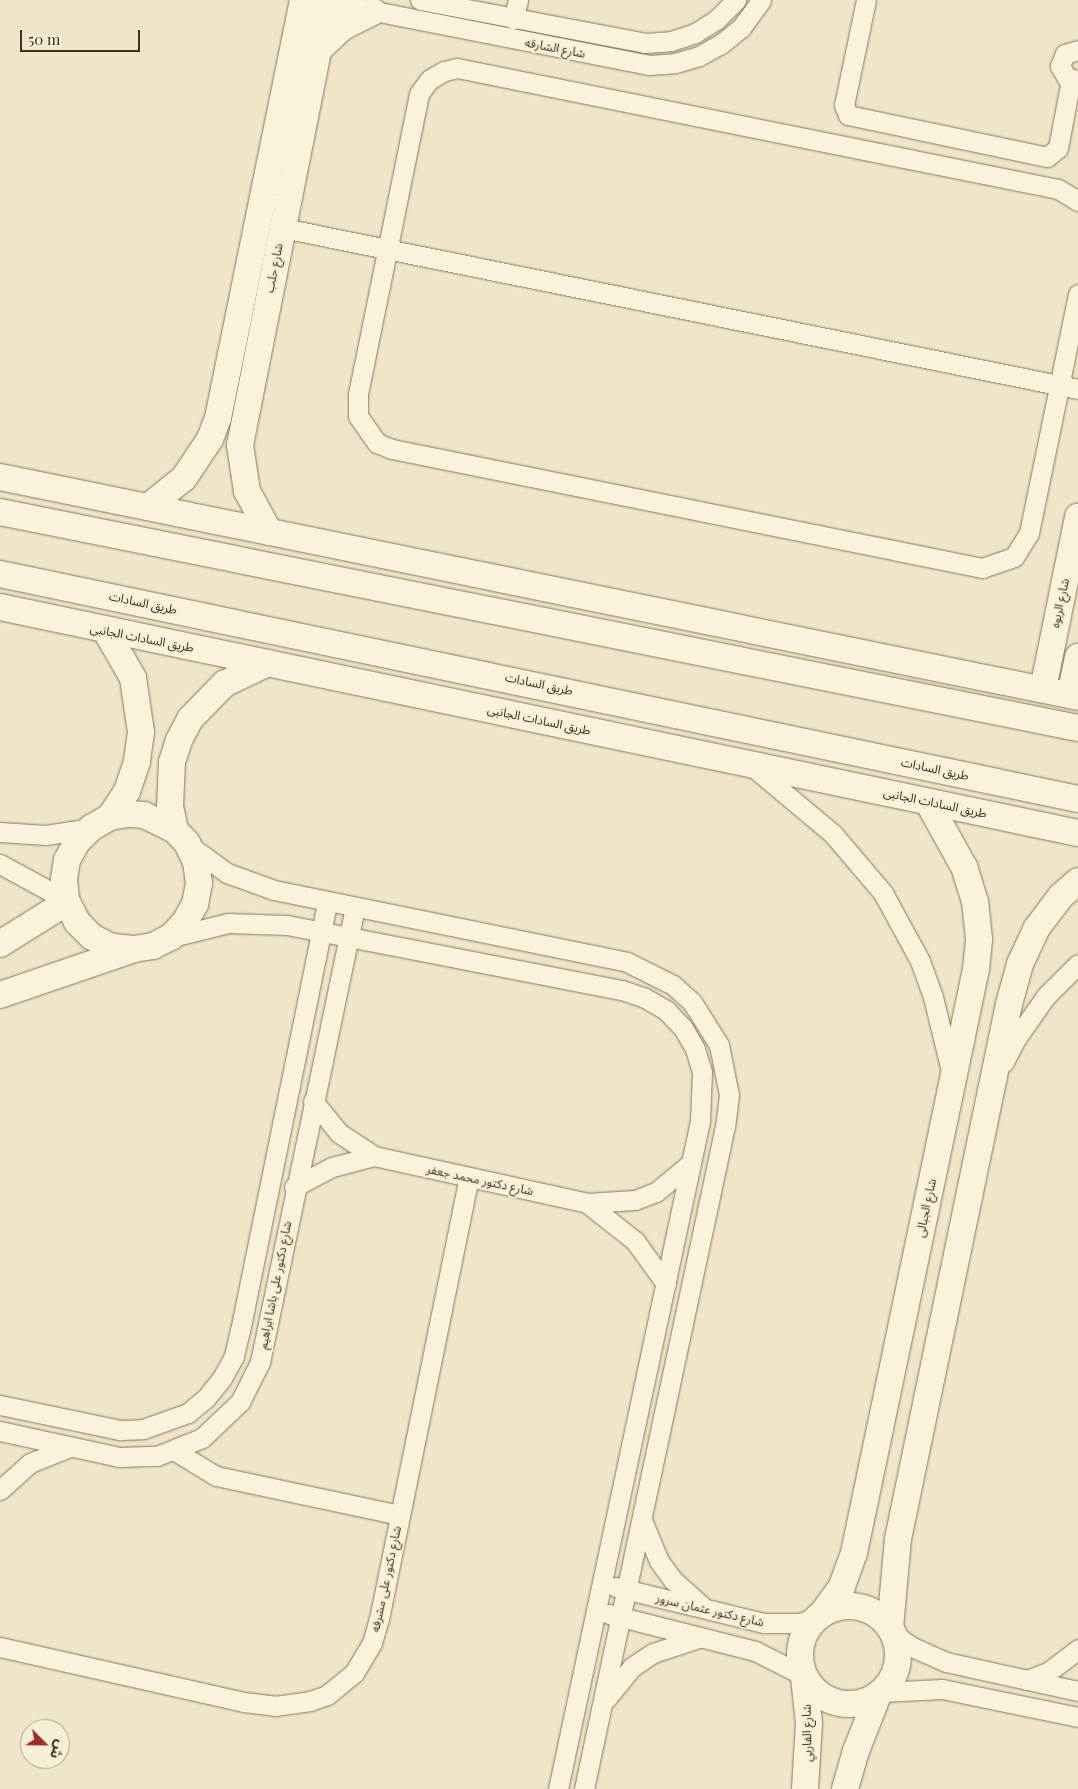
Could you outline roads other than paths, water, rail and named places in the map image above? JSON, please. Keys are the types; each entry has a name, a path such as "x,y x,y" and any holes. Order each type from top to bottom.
{"street":[{"name":"شارع حلب","path":"148,507 167,494 194,466 210,440 218,418 303,0"},
{"name":"شارع الشارقه","path":"420,0 645,43 671,41 695,33 717,19 736,0"},
{"path":"513,19 518,0"},
{"name":"شارع الشارقه","path":"325,1 649,65 675,63 699,56 721,44 741,28 762,0"},
{"path":"866,0 844,105 848,115 1047,157 1058,148 1074,80 1061,71 1060,62 1068,52 1078,50"},
{"name":"شارع حلب","path":"269,532 247,491 240,445 318,50 325,1"},
{"path":"318,50 343,27 373,12"},
{"path":"1078,201 1058,189 456,68 444,71 429,80 420,94 386,249 358,395 358,416 377,443 440,458 982,568 1014,557 1023,545 1078,294"},
{"path":"282,228 1078,389"},
{"path":"0,477 1074,696 1078,657"},
{"path":"0,512 1078,728"},
{"name":"شارع الربوه","path":"1043,689 1073,567 1078,517"},
{"path":"462,572 481,589 495,611"},
{"name":"طريق السادات","path":"0,574 512,678 1078,799"},
{"path":"495,611 543,588"},
{"name":"طريق السادات الجانبى","path":"0,607 106,631 554,722 752,766 1078,833"},
{"path":"106,631 133,678 141,732 134,770 126,791 101,822 77,842 67,860 64,880 66,901 77,922 92,937 112,947 134,950"},
{"path":"856,683 906,662"},
{"path":"0,994 134,950 153,946 170,937 186,922 195,904 199,883 196,862 181,836 170,807 172,762 190,719 224,684 268,663"},
{"path":"394,690 446,665"},
{"path":"512,678 554,722"},
{"path":"752,766 833,834 883,893 920,961 933,997 953,1082"},
{"name":"شارع الجبالى","path":"820,1615 842,1586 854,1553 976,969 979,939 975,902 964,867 928,802"},
{"path":"0,832 46,835 101,822 144,815 181,836 213,864 250,884 355,908 627,962 651,972 692,1002 719,1045 728,1095 725,1126 584,1789"},
{"path":"0,864 66,901"},
{"path":"845,1789 856,1751 880,1694 890,1683 897,1665 897,1646 891,1631 898,1539 992,1088 1020,964 1036,929 1061,896 1078,881"},
{"path":"0,944 66,901"},
{"name":"شارع دكتور على باشا ابراهيم","path":"0,1405 120,1430 143,1429 180,1416 206,1398 222,1378 234,1356 327,902"},
{"name":"شارع دكتور على باشا ابراهيم","path":"0,1431 138,1458 175,1451 202,1438 226,1419 248,1389 260,1362 294,1188 355,908"},
{"path":"170,937 228,924 258,922 349,936 622,990 645,998 677,1022 695,1049 702,1072 700,1121 558,1789"},
{"path":"992,1088 1015,1040 1046,996 1078,964"},
{"name":"شارع دكتور محمد جعفر","path":"313,1101 339,1133 374,1156 587,1203 635,1200 656,1192 691,1163"},
{"path":"700,1121 725,1126"},
{"name":"شارع دكتور محمد جعفر","path":"294,1188 332,1167 374,1156"},
{"name":"شارع دكتور على مشرفه","path":"0,1647 252,1703 275,1706 310,1701 342,1685 354,1673 368,1651 379,1619 469,1177"},
{"name":"شارع دكتور محمد جعفر","path":"587,1203 635,1241 666,1284"},
{"path":"206,1398 226,1419"},
{"path":"0,1490 30,1463 71,1446"},
{"path":"175,1451 216,1476 400,1515"},
{"path":"642,1519 659,1561 672,1580 707,1610"},
{"name":"شارع دكتور عثمان سرور","path":"602,1584 707,1610 780,1625 800,1624 820,1615"},
{"path":"804,1676 800,1656 803,1636 820,1615 846,1606 859,1607 871,1611 891,1631 910,1646 946,1662 1078,1691"},
{"path":"596,1611 755,1651 804,1676 824,1698 837,1704 858,1703 880,1694 942,1689 1078,1717"},
{"path":"602,1707 632,1667 653,1653 702,1637"},
{"path":"1027,1680 1048,1672 1078,1649"},
{"name":"شارع الفاربي","path":"804,1676 809,1723 805,1789"}]}
